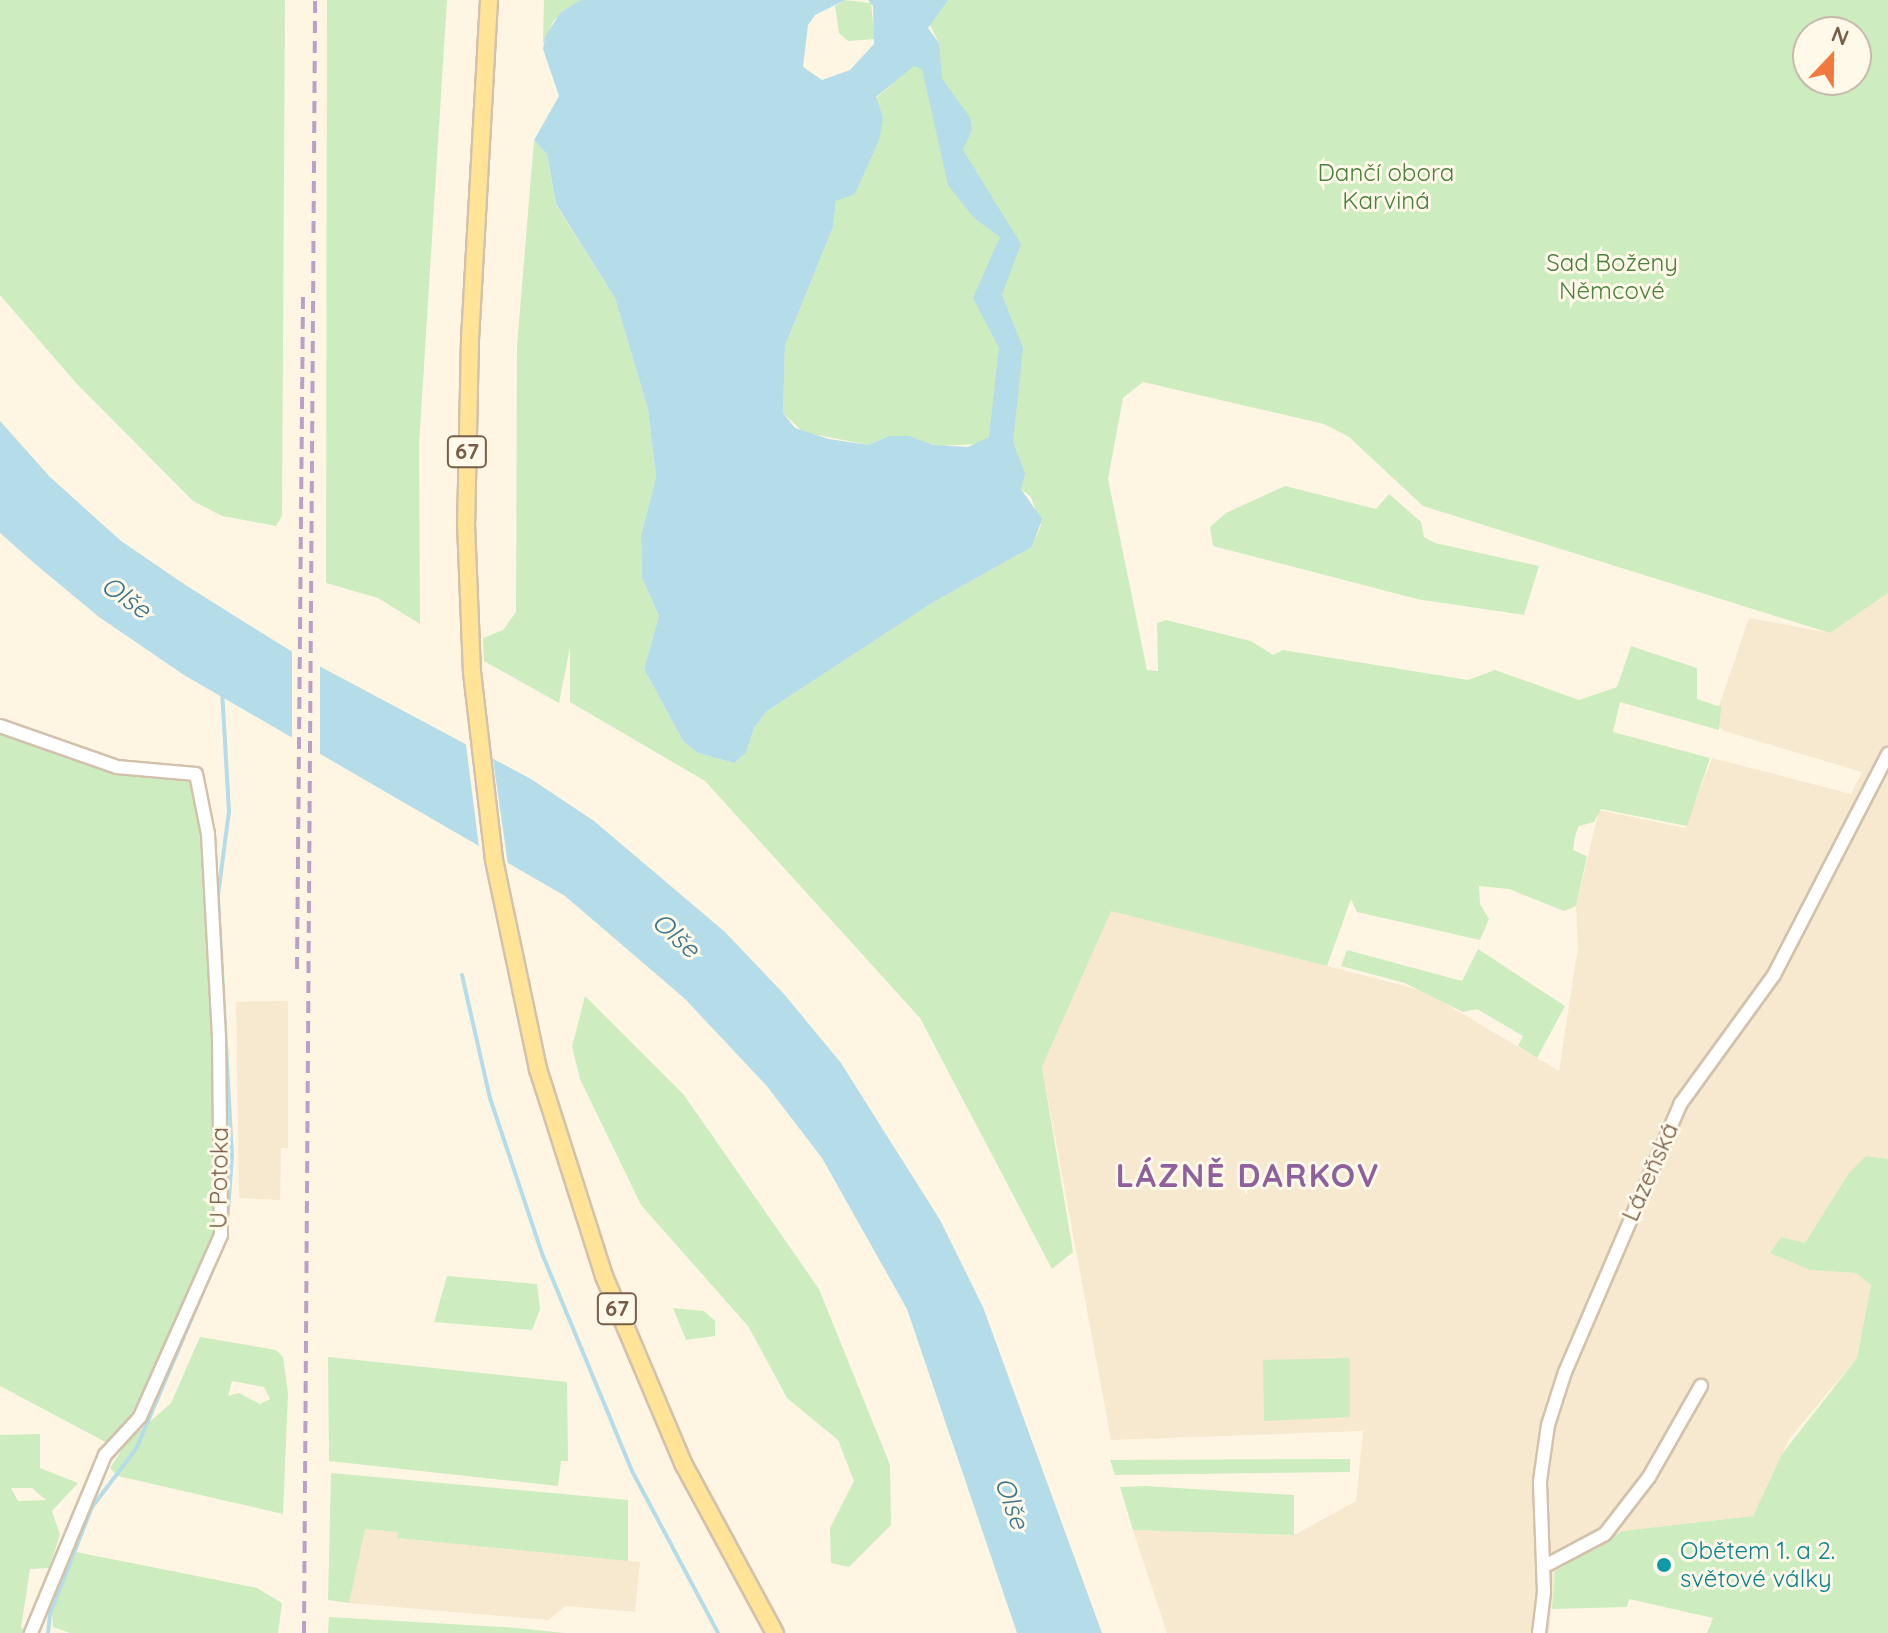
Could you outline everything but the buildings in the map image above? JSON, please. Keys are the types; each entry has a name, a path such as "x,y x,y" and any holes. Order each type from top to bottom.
{"main road":[{"name":"67","path":"489,0 470,339 469,626 485,795 514,964 562,1154 621,1321 684,1465 775,1633"}],"street":[{"name":"U Potoka","path":"0,726 117,767 196,774 208,834 218,1008 221,1235 140,1417 105,1455 31,1633"},
{"name":"Lázeňská","path":"1539,1633 1543,1567 1540,1481 1548,1425 1629,1218 1681,1103 1774,975 1888,754"},
{"path":"1543,1567 1605,1534 1649,1477 1701,1386"}],"shaded area":[{"path":"1888,593 1888,1159 1866,1156 1849,1174 1805,1243 1771,1253 1811,1270 1856,1273 1871,1284 1857,1358 1789,1439 1753,1516 1622,1531 1555,1571 1549,1633 1167,1633 1133,1530 1294,1535 1356,1501 1363,1431 1111,1440 1042,1067 1111,910 1424,991 1559,1071 1578,947 1576,906 1599,810 1685,828 1712,758 1851,794 1862,772 1724,731 1717,725 1719,706 1749,618 1830,633"},
{"path":"288,1001 288,1148 281,1148 280,1200 239,1198 236,1002"},
{"path":"364,1528 398,1532 398,1538 640,1562 635,1612 565,1606 549,1620 349,1603"}],"green space":[{"path":"0,0 285,0 282,516 276,526 222,516 193,501 76,383 0,295"},
{"path":"327,0 447,0 419,445 420,624 378,598 326,583"},
{"path":"544,0 581,0 554,20 543,44"},
{"path":"845,0 871,3 875,39 848,41 839,33 835,6"},
{"path":"948,0 1888,0 1888,593 1830,633 1423,506 1349,437 1324,424 1143,382 1123,398 1108,479 1147,670 1158,671 1157,623 1166,620 1251,641 1273,655 1283,650 1468,680 1495,670 1579,700 1617,687 1631,646 1697,668 1697,699 1721,707 1719,730 1620,702 1613,732 1710,758 1687,826 1601,809 1594,822 1579,826 1575,836 1573,850 1587,856 1576,906 1564,911 1509,889 1479,886 1480,904 1489,919 1480,940 1357,912 1351,899 1327,966 1111,911 1042,1067 1073,1252 1052,1269 920,1018 705,781 570,702 570,647 559,703 484,661 483,638 503,630 516,612 517,346 534,140 547,154 556,205 615,298 648,409 656,477 641,536 642,578 659,616 644,669 683,741 698,753 734,763 746,753 754,728 767,711 932,603 1032,547 1041,525 1031,497 1021,489 1013,442 941,446 889,436 868,445 803,432 783,413 785,346 833,227 836,201 855,193 878,140 883,118 875,99 939,43 928,21"},
{"path":"1285,486 1376,509 1389,494 1421,522 1424,537 1435,543 1539,566 1524,615 1417,599 1213,546 1210,527 1226,513"},
{"path":"0,726 117,767 196,774 208,834 221,1235 140,1417 113,1446 0,1386"},
{"path":"1478,949 1565,1006 1537,1058 1518,1046 1523,1036 1477,1009 1463,1012 1405,983 1341,966 1347,950 1462,981"},
{"path":"585,996 684,1095 819,1289 890,1465 891,1525 849,1567 831,1563 830,1528 854,1481 838,1440 787,1398 748,1326 641,1205 580,1079 572,1047"},
{"path":"1866,1156 1888,1159 1888,1633 1707,1633 1713,1618 1629,1599 1627,1607 1552,1609 1555,1571 1622,1531 1753,1516 1782,1454 1857,1358 1871,1285 1856,1273 1810,1270 1770,1253 1781,1237 1805,1243 1849,1173"},
{"path":"447,1276 537,1284 540,1309 532,1330 434,1322"},
{"path":"673,1308 704,1311 715,1321 715,1336 686,1340"},
{"path":"200,1337 276,1350 283,1357 288,1393 283,1514 118,1476 110,1468 126,1443 171,1403","holes":["232,1381 264,1387 270,1399 260,1404 239,1393 228,1396"]},
{"path":"328,1357 567,1382 568,1461 561,1461 558,1486 329,1461"},
{"path":"1350,1358 1350,1417 1264,1421 1263,1360"},
{"path":"40,1434 40,1468 78,1483 52,1511 60,1535 49,1568 30,1569 21,1628 32,1633 0,1633 0,1435","holes":["11,1488 32,1488 46,1500 18,1501"]},
{"path":"1350,1459 1350,1472 1115,1475 1110,1460"},
{"path":"331,1473 628,1500 628,1561 397,1538 398,1532 365,1529 349,1603 328,1600"},
{"path":"1120,1487 1294,1495 1294,1535 1133,1530"},
{"path":"76,1552 257,1588 282,1603 278,1633 70,1633 53,1627 52,1614"},
{"path":"329,1617 517,1628 564,1633 328,1633"}],"water":[{"path":"581,0 845,0 815,15 808,25 803,67 822,80 850,70 874,44 873,6 868,0 948,0 928,28 939,43 942,79 970,117 972,130 963,150 1021,244 1002,295 1023,348 1013,442 1025,473 1021,489 1042,519 1032,547 932,603 767,711 754,728 746,753 734,763 698,753 683,741 644,669 659,616 642,578 641,536 656,477 648,409 615,298 556,204 547,154 534,140 559,96 543,49 545,37 560,13","holes":["914,66 922,69 948,185 974,218 1000,237 973,298 999,348 989,437 968,447 933,445 909,436 889,436 868,445 829,439 795,428 783,413 785,346 833,227 836,201 855,194 879,140 883,118 876,97"]},
{"name":"Olše","path":"0,421 50,477 121,541 187,586 291,651 531,779 594,821 725,932 784,994 841,1063 940,1220 983,1307 1102,1633 1017,1633 907,1309 822,1158 766,1085 684,998 565,896 184,675 99,617 34,563 0,533"}],"pier":[{"path":"292,647 320,661 320,756 292,740"},
{"path":"465,737 492,752 508,865 479,847"}],"waterway":[{"path":"48,1633 50,1614 92,1507 136,1449 226,1238 232,1156 218,895 229,811 222,691"},
{"path":"462,975 490,1098 543,1256 632,1471 718,1633"}],"railway":[{"path":"304,1633 315,0"},
{"path":"297,969 303,297"}],"place":[{"name":"Obětem 1. a 2. světové války","path":"1664,1565"}],"district":[{"name":"LÁZNĚ DARKOV","path":"1248,1175"}],"park label":[{"name":"Dančí obora Karviná","path":"1386,187"},
{"name":"Sad Boženy Němcové","path":"1612,277"}]}
